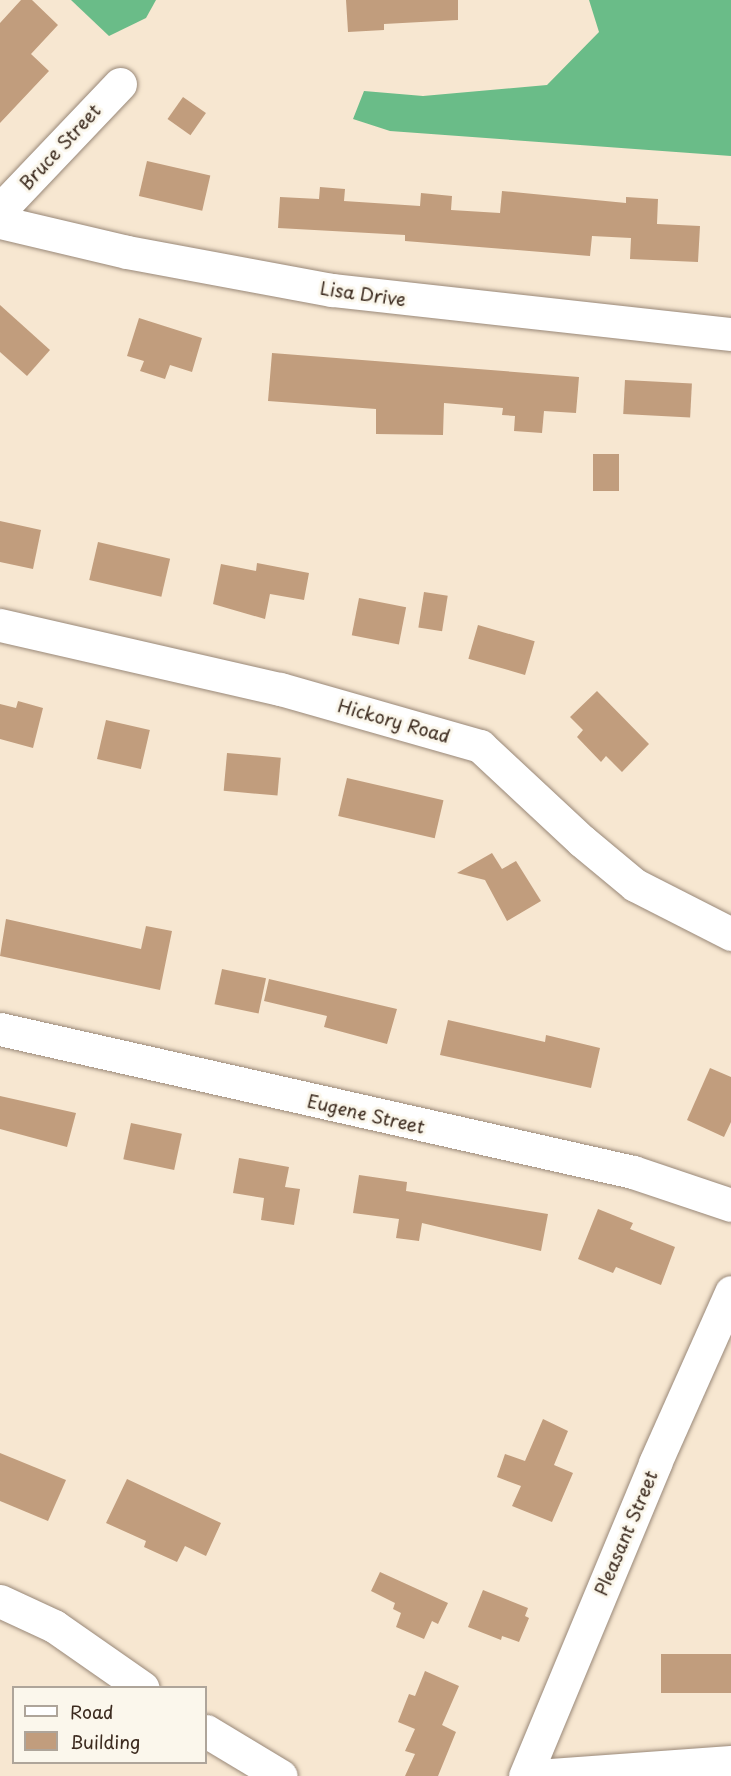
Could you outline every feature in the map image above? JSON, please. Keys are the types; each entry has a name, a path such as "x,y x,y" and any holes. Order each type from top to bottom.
{"street":[{"name":"Bruce Street","path":"0,210 120,84"},
{"name":"Lisa Drive","path":"0,222 127,252 332,290 731,334"},
{"name":"Hickory Road","path":"0,625 280,689 480,746 582,841 635,885 731,934"},
{"name":"Eugene Street","path":"0,1029 633,1172 731,1205"},
{"name":"Pleasant Street","path":"525,1776 655,1463 731,1292"},
{"path":"0,1601 54,1626 140,1686"},
{"path":"207,1732 281,1776"},
{"path":"536,1776 731,1762"}],"green space":[{"path":"71,0 156,0 146,18 109,36"},
{"path":"589,0 731,0 731,156 390,131 353,119 364,91 423,96 547,85 599,32"}],"building":[{"path":"21,0 32,0 58,25 31,54 49,71 0,123 0,23"},
{"path":"346,0 458,0 458,20 384,24 384,30 348,32"},
{"path":"183,97 206,113 190,135 168,119"},
{"path":"147,161 210,176 202,211 139,196"},
{"path":"320,187 345,189 344,201 420,206 421,193 452,196 451,210 500,213 502,191 626,203 626,197 658,199 657,224 700,226 698,262 630,259 631,238 592,236 590,256 405,241 405,235 278,228 280,197 319,199"},
{"path":"0,305 50,350 27,376 0,352"},
{"path":"139,318 202,338 192,372 170,365 165,379 140,371 144,361 127,356"},
{"path":"272,353 579,377 576,413 544,411 542,433 514,431 515,416 502,415 503,408 444,403 443,435 376,434 376,409 268,401"},
{"path":"625,380 692,384 690,417 623,414"},
{"path":"593,454 619,454 619,491 593,491"},
{"path":"0,521 41,530 33,569 0,562"},
{"path":"98,542 170,559 161,597 89,580"},
{"path":"257,563 309,573 304,600 270,594 265,619 213,604 221,564 256,571"},
{"path":"424,592 448,596 442,631 418,628"},
{"path":"359,598 406,607 399,644 352,635"},
{"path":"478,625 535,641 525,675 468,659"},
{"path":"597,691 649,744 622,772 606,756 601,762 577,737 583,730 570,717"},
{"path":"18,701 43,708 33,748 0,739 0,704 16,708"},
{"path":"106,720 150,730 141,769 97,759"},
{"path":"227,753 281,758 277,796 224,791"},
{"path":"347,778 443,800 435,838 338,816"},
{"path":"492,853 502,869 516,861 541,901 507,921 485,880 457,873"},
{"path":"6,919 141,949 146,926 172,931 160,990 0,956"},
{"path":"222,969 266,978 259,1014 215,1004"},
{"path":"269,979 397,1009 387,1044 324,1027 327,1016 264,1001"},
{"path":"448,1020 545,1042 546,1035 600,1048 591,1088 440,1055"},
{"path":"710,1068 731,1077 731,1122 724,1137 687,1120"},
{"path":"0,1096 76,1113 67,1147 0,1129"},
{"path":"131,1123 182,1134 174,1170 123,1159"},
{"path":"239,1158 289,1167 285,1187 300,1189 294,1225 261,1220 264,1198 233,1193"},
{"path":"359,1175 407,1182 406,1191 548,1214 541,1251 422,1223 419,1241 396,1238 399,1219 353,1213"},
{"path":"598,1209 633,1223 630,1229 675,1247 661,1285 616,1267 613,1273 578,1259"},
{"path":"543,1419 568,1431 554,1465 573,1473 552,1522 512,1506 521,1486 497,1477 505,1454 525,1461"},
{"path":"0,1453 66,1480 48,1521 0,1501"},
{"path":"127,1479 221,1523 206,1556 185,1546 177,1562 144,1547 146,1541 106,1523"},
{"path":"380,1572 448,1603 438,1624 432,1621 424,1639 396,1627 401,1613 393,1609 395,1603 371,1591"},
{"path":"483,1590 528,1608 525,1616 529,1618 519,1642 502,1636 501,1640 468,1627"},
{"path":"661,1654 731,1654 731,1693 661,1693"},
{"path":"425,1671 459,1686 442,1725 456,1732 438,1776 405,1776 415,1754 405,1751 415,1729 398,1722 409,1694 415,1696"}]}
